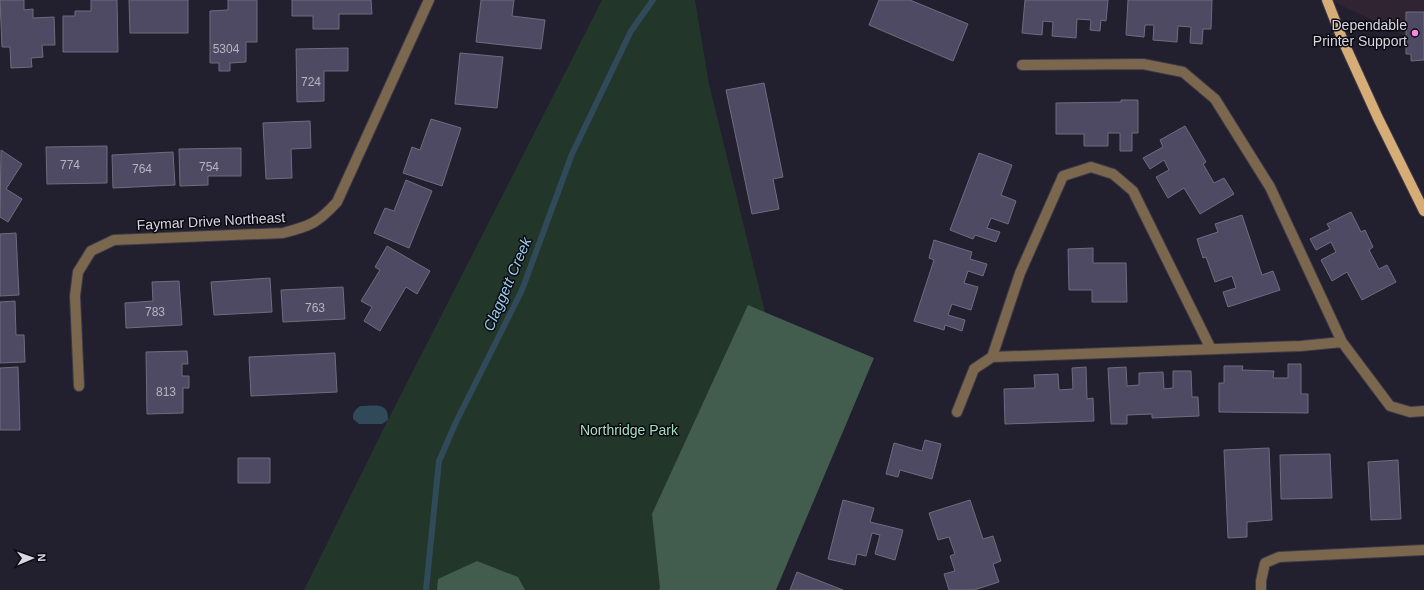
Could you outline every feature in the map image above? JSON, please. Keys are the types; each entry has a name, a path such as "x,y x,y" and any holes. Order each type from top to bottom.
{"main road":[{"path":"1327,0 1343,41 1378,118 1424,211"}],"street":[{"name":"Faymar Drive Northeast","path":"79,386 75,296 78,272 91,251 114,240 283,233 307,227 325,216 336,202 429,0"},
{"path":"1022,65 1143,64 1183,72 1216,99 1270,187 1342,342 1390,406 1410,412 1424,411"},
{"path":"992,357 1020,273 1063,176 1090,167 1113,174 1133,191 1211,349"},
{"path":"957,412 974,369 992,357 1301,346 1342,342"},
{"path":"1261,590 1261,581 1265,563 1279,557 1424,550"}],"shaded area":[{"path":"1330,0 1424,0 1424,45"}],"green space":[{"name":"Northridge Park","path":"602,0 695,0 709,84 798,446 731,590 304,590 388,420"},
{"path":"748,305 874,358 776,590 659,590 652,514"},
{"path":"477,561 518,577 525,590 437,590 438,579"}],"water":[{"path":"375,405 383,407 388,414 388,420 382,424 359,424 353,419 353,417 355,411 360,406"}],"building":[{"path":"0,0 24,0 24,10 33,9 33,18 54,17 55,45 42,45 43,57 31,58 32,67 11,68 10,47 2,47"},
{"path":"91,0 117,0 118,52 63,52 63,16 75,16 75,11 91,11"},
{"path":"129,0 188,0 188,33 130,33"},
{"path":"228,0 257,0 257,42 246,42 246,62 230,63 230,71 219,71 219,63 210,63 210,11 228,10"},
{"path":"292,0 371,0 372,14 339,14 339,29 313,29 313,16 292,16"},
{"path":"481,0 514,0 512,16 545,20 541,49 476,42"},
{"path":"879,0 910,0 968,24 953,61 869,25"},
{"path":"1025,0 1108,0 1106,21 1101,20 1100,31 1090,30 1091,20 1077,19 1076,38 1052,36 1053,22 1043,21 1042,35 1022,33"},
{"path":"1128,0 1212,0 1211,29 1203,29 1202,44 1190,43 1191,27 1178,26 1177,42 1153,40 1154,25 1145,25 1144,37 1126,35"},
{"name":"Dependable Printer Support","path":"1406,12 1424,12 1424,60 1411,61 1411,54 1406,54"},
{"path":"348,48 348,71 324,71 324,101 297,102 296,49"},
{"path":"460,53 503,57 497,108 455,104"},
{"path":"764,83 783,177 773,179 779,209 752,214 726,90"},
{"path":"1121,100 1138,100 1138,133 1132,133 1132,151 1120,151 1120,133 1108,133 1108,146 1084,146 1084,134 1056,134 1056,103 1121,102"},
{"path":"431,119 461,128 442,186 403,173 412,147 420,150"},
{"path":"310,121 311,148 291,149 292,178 266,179 263,123"},
{"path":"1185,126 1206,162 1203,164 1214,183 1224,178 1234,194 1200,214 1184,188 1168,198 1156,177 1169,170 1164,160 1150,169 1143,158 1163,147 1160,140"},
{"path":"107,146 107,183 47,184 46,147"},
{"path":"241,148 241,176 208,176 208,185 180,186 179,149"},
{"path":"1,150 22,164 6,189 22,199 8,222 0,217"},
{"path":"173,152 175,185 113,188 112,155"},
{"path":"979,153 1012,165 1001,195 1016,201 1008,224 991,218 987,228 1000,232 996,242 975,235 973,239 950,230"},
{"path":"406,180 432,191 409,248 374,233 385,208 394,211"},
{"path":"1351,212 1361,232 1365,230 1373,247 1369,250 1379,269 1387,265 1396,282 1362,300 1347,272 1332,281 1321,260 1336,252 1331,242 1316,250 1310,239 1330,229 1327,224"},
{"path":"1242,215 1262,275 1273,271 1280,290 1228,307 1223,292 1236,288 1232,276 1215,282 1206,257 1203,258 1197,239 1218,232 1215,224"},
{"path":"16,233 19,295 0,296 0,234"},
{"path":"934,240 972,252 970,259 987,264 983,276 968,271 964,283 978,287 971,310 952,304 948,315 965,320 962,331 945,325 944,330 914,321 934,260 929,258"},
{"path":"387,246 430,271 417,294 406,287 380,331 364,321 372,307 361,301 380,270 375,267"},
{"path":"1093,248 1093,263 1126,263 1127,302 1092,302 1092,290 1069,290 1068,249"},
{"path":"270,278 272,312 214,315 211,282"},
{"path":"179,281 182,325 126,328 125,303 153,301 152,282"},
{"path":"343,287 345,319 283,322 281,290"},
{"path":"15,301 16,335 24,335 25,362 0,363 0,302"},
{"path":"187,351 188,364 182,364 182,376 189,376 189,388 183,388 183,413 147,414 146,352"},
{"path":"335,353 337,392 251,396 249,357"},
{"path":"1288,364 1301,364 1301,394 1308,394 1308,413 1219,412 1219,383 1224,383 1224,366 1243,366 1242,370 1274,371 1273,378 1288,378"},
{"path":"18,367 20,430 0,430 0,368"},
{"path":"1086,367 1087,399 1093,398 1094,421 1005,424 1004,389 1035,388 1034,375 1058,374 1059,390 1073,389 1072,368"},
{"path":"1126,367 1127,386 1139,385 1139,373 1163,372 1164,389 1173,388 1173,371 1191,371 1192,397 1198,397 1199,416 1152,418 1152,414 1127,415 1127,424 1111,424 1108,368"},
{"path":"925,440 941,444 932,479 900,470 898,477 886,474 894,443 922,451"},
{"path":"1269,448 1272,520 1247,522 1247,537 1228,538 1224,450"},
{"path":"1330,454 1332,498 1281,499 1280,455"},
{"path":"238,458 270,458 270,483 238,483"},
{"path":"1398,460 1401,519 1371,520 1368,462"},
{"path":"843,500 874,508 870,522 903,530 895,560 875,554 880,535 872,533 866,556 857,554 855,565 828,559"},
{"path":"970,500 983,539 993,536 1001,561 993,564 999,582 974,590 949,590 944,574 955,571 950,556 955,554 949,537 938,540 929,513"},
{"path":"797,572 843,590 790,590"}],"waterway":[{"name":"Claggett Creek","path":"426,590 439,461 456,422 522,290 572,154 631,31 653,0"}],"place":[{"name":"Dependable Printer Support","path":"1415,33"}]}
